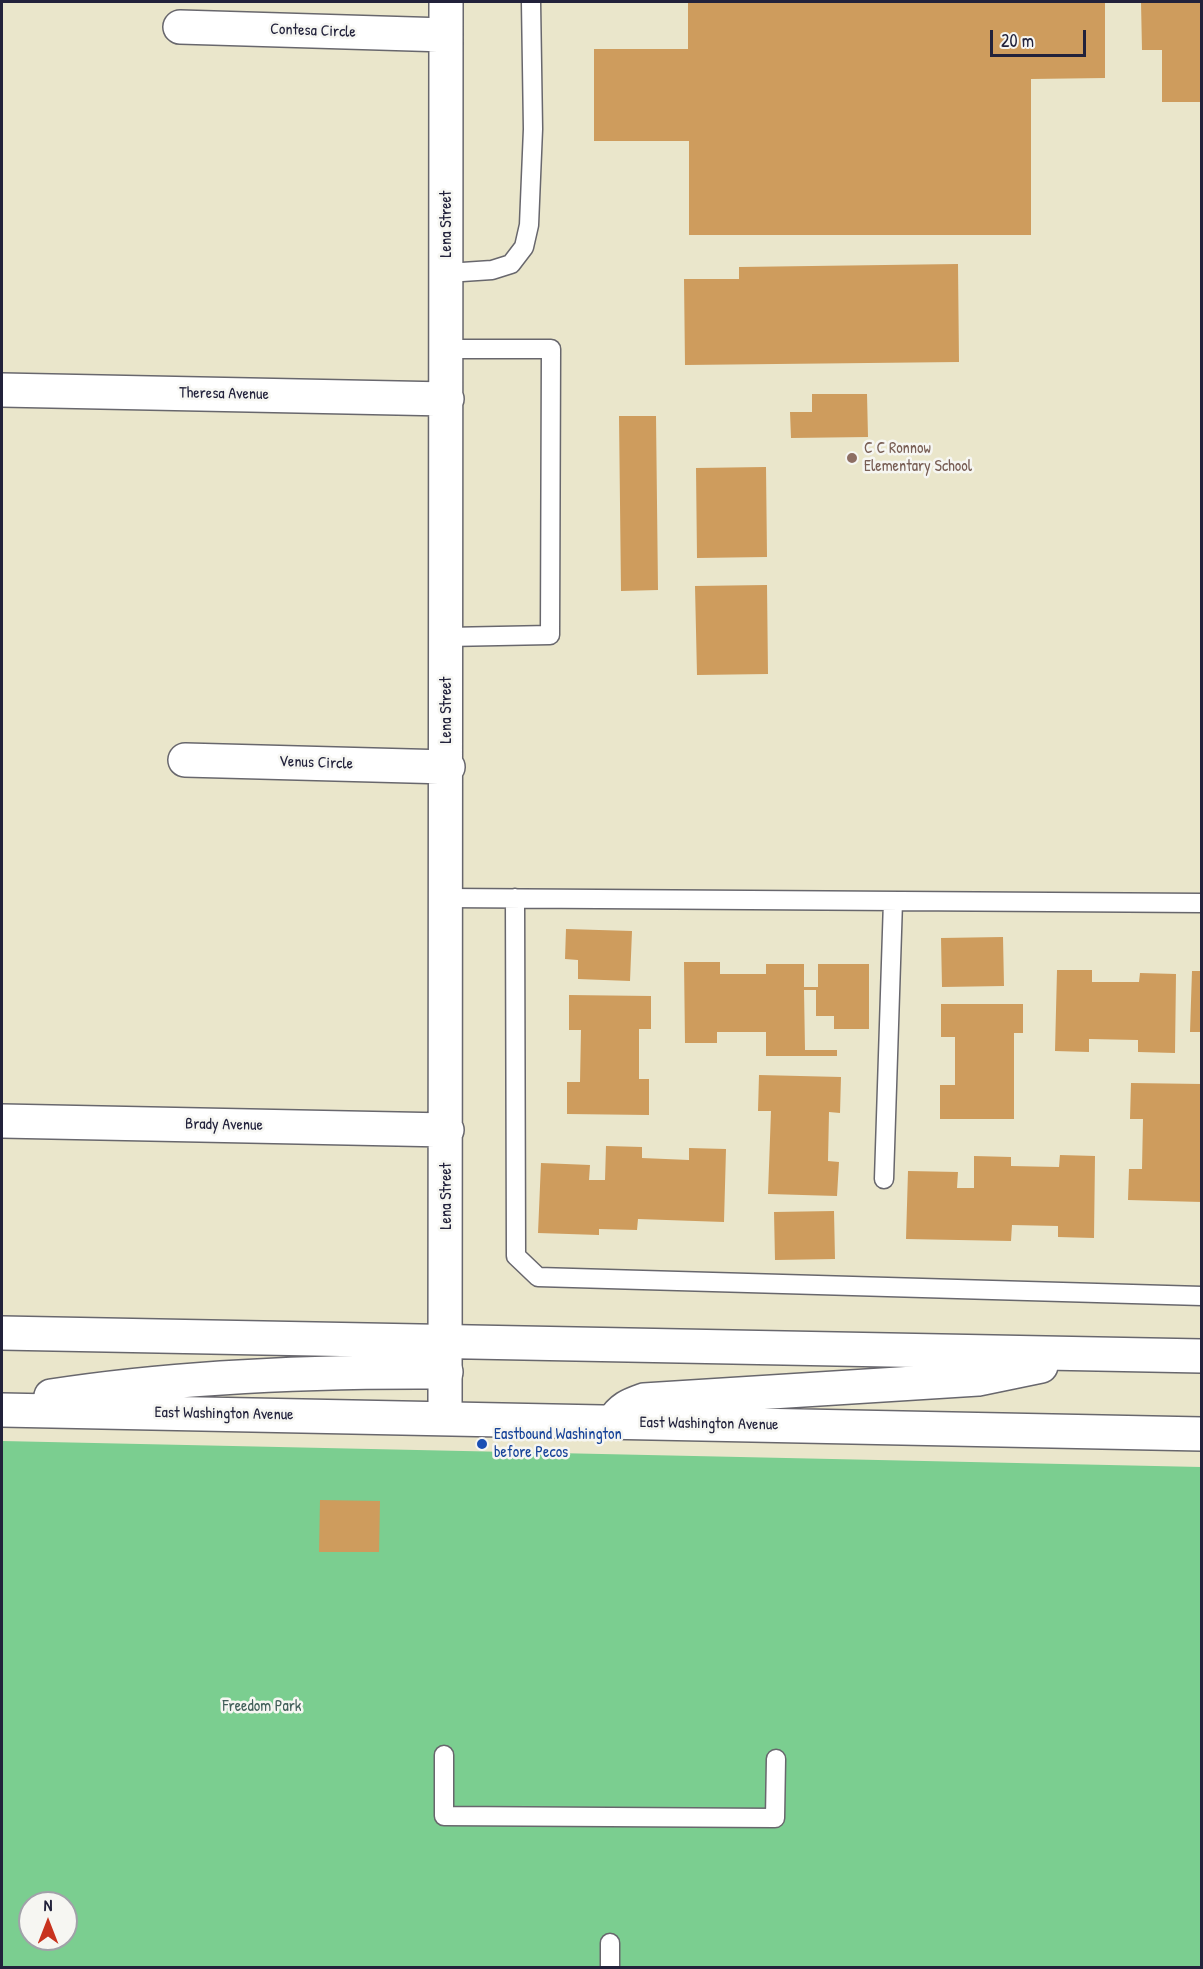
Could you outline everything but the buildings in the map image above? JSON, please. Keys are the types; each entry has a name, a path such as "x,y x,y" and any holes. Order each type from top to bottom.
{"main road":[{"name":"Lena Street","path":"446,2 448,767 446,1418"},
{"name":"Contesa Circle","path":"180,27 446,34"},
{"name":"Theresa Avenue","path":"2,390 447,399"},
{"name":"Venus Circle","path":"185,760 448,767"},
{"name":"Brady Avenue","path":"2,1121 447,1130"},
{"path":"2,1333 447,1357 1099,1354 1202,1356"},
{"path":"613,1422 618,1413 627,1406 644,1400 978,1379 1099,1354"},
{"path":"2,1403 133,1383 366,1372 447,1357"},
{"name":"East Washington Avenue","path":"2,1410 1202,1434"}],"lane":[{"path":"447,273 492,270 511,264 524,247 529,225 533,129 531,2"},
{"path":"447,349 551,349 550,635 447,637"},
{"path":"448,898 1202,903"},
{"path":"515,898 516,1256 538,1277 1202,1296"},
{"path":"884,1179 893,901"},
{"path":"444,1755 444,1816 775,1818 776,1759"},
{"path":"610,1943 610,1968"}],"green space":[{"name":"Freedom Park","path":"2,1441 1201,1467 1201,1967 2,1967"}],"place":[{"name":"C C Ronnow Elementary School","path":"852,458"},
{"name":"Eastbound Washington before Pecos","path":"482,1444"}]}
